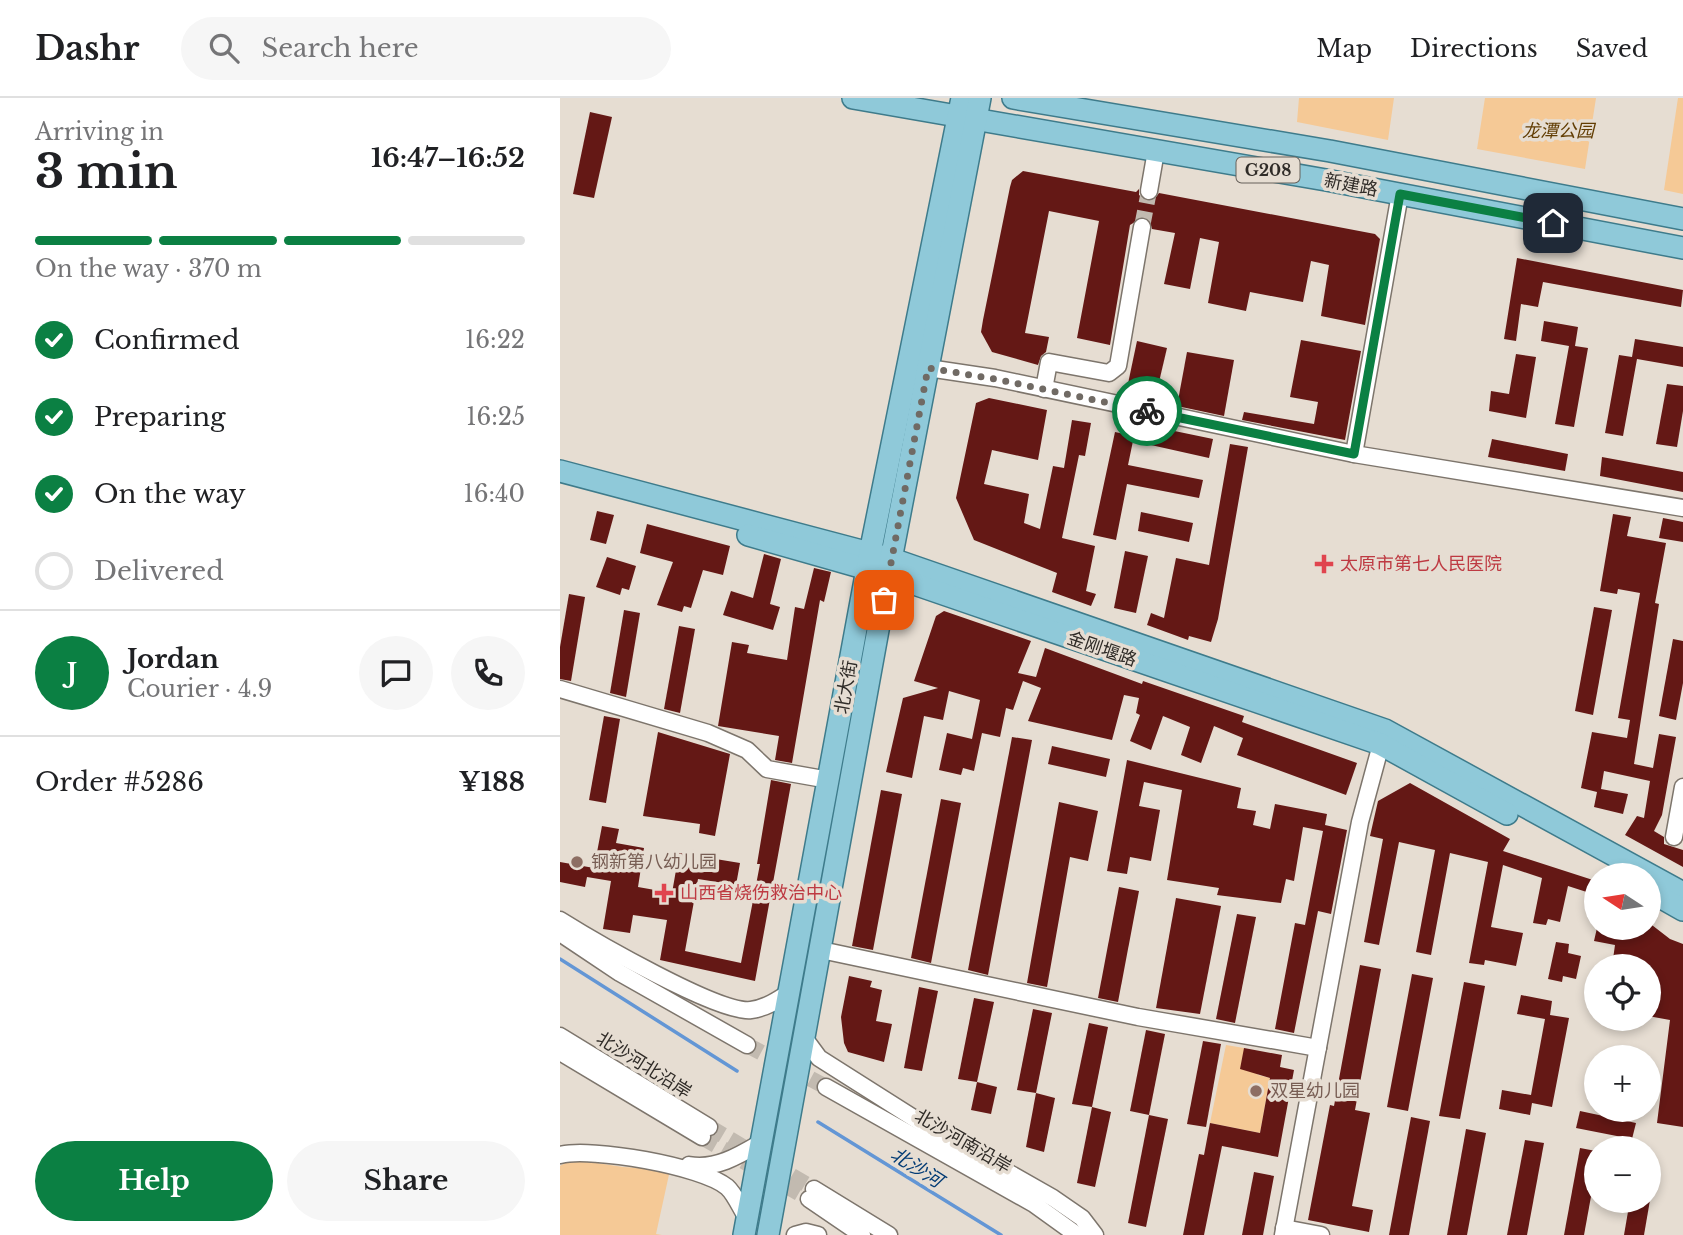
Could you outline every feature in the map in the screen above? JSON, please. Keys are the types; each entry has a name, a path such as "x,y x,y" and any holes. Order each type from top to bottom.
{"main road":[{"name":"新建路","path":"853,98 965,112 1156,151 1683,248"},
{"name":"北大街","path":"768,1235 821,950 880,564 965,112 980,98"},
{"name":"新建路","path":"1013,98 1330,151 1683,219"},
{"name":"北大街","path":"746,1227 829,780 928,368 965,112"},
{"path":"560,471 880,564"},
{"name":"金刚堰路","path":"560,484 880,564 1383,737 1599,863"},
{"path":"1383,737 1683,893"},
{"path":"1661,898 1683,910"}],"street":[{"path":"1149,191 1156,151"},
{"path":"1354,454 1400,194"},
{"path":"1044,389 1049,362 1109,373 1118,366 1142,227"},
{"path":"928,368 1044,389 1354,454 1683,508"},
{"path":"560,689 708,733 747,750 768,769 829,780"},
{"path":"1321,1235 1284,1231 1360,822 1383,737"},
{"path":"1674,837 1683,787"},
{"path":"560,920 616,955 736,1009 750,1010 771,1005 790,992"},
{"path":"560,933 620,973 747,1045"},
{"path":"821,950 1138,1017 1318,1048"},
{"name":"北沙河北沿岸","path":"560,1036 705,1132 560,1052"},
{"path":"805,1039 818,1058 923,1124 1053,1198 1082,1218 1095,1235"},
{"name":"北沙河南沿岸","path":"826,1087 1034,1204 1077,1235"},
{"path":"560,1153 593,1148 700,1167 732,1159 762,1142"},
{"path":"560,1153 593,1152 699,1172 728,1187 746,1227"},
{"path":"862,1235 811,1194 889,1235"},
{"path":"795,1235 806,1232 818,1235"}],"green space":[{"path":"1299,98 1394,98 1388,140 1297,122"},
{"name":"龙潭公园","path":"1485,98 1596,98 1585,169 1477,149"},
{"path":"1678,98 1683,98 1683,194 1664,190"},
{"path":"1226,1045 1244,1048 1258,1075 1270,1078 1260,1133 1210,1123"},
{"path":"571,1159 623,1167 670,1170 656,1234 662,1235 560,1235 560,1166"}],"building":[{"path":"590,112 612,117 594,198 573,194"},
{"path":"1023,171 1136,192 1139,189 1139,195 1147,201 1153,201 1159,193 1375,234 1380,239 1365,325 1321,316 1329,265 1311,261 1303,302 1250,292 1246,311 1208,303 1219,242 1200,238 1190,289 1164,284 1175,233 1152,229 1149,219 1143,217 1130,225 1110,345 1077,338 1099,221 1049,211 1025,333 1049,337 1046,352 1041,356 1038,365 992,352 981,332 983,320 1010,187 1012,180"},
{"path":"1517,258 1683,290 1681,307 1543,282 1538,307 1521,304 1516,341 1504,339"},
{"path":"1544,321 1578,327 1575,346 1588,348 1574,427 1555,424 1569,346 1541,341"},
{"path":"1635,339 1683,347 1683,367 1637,359 1623,436 1605,433 1619,355 1632,357"},
{"path":"1301,340 1361,351 1345,440 1242,420 1244,412 1314,424 1318,402 1290,397"},
{"path":"1137,341 1167,348 1155,399 1126,393"},
{"path":"1187,352 1234,360 1224,416 1177,406"},
{"path":"1516,354 1536,357 1526,418 1489,411 1491,391 1509,394"},
{"path":"1667,384 1683,386 1683,411 1677,447 1656,444"},
{"path":"989,398 1047,410 1038,460 992,450 984,484 1029,494 1024,523 1040,529 1053,466 1064,468 1072,420 1091,423 1085,456 1079,455 1062,538 1095,546 1086,591 1096,594 1091,606 1052,592 1057,573 974,540 956,498 976,403"},
{"path":"1136,423 1213,439 1209,458 1133,441 1128,465 1203,480 1199,498 1127,484 1116,540 1093,535 1115,432 1133,436"},
{"path":"1492,439 1568,454 1565,471 1488,457"},
{"path":"1230,444 1248,447 1218,619 1211,642 1189,636 1188,640 1147,625 1151,613 1164,618 1176,558 1209,565"},
{"path":"1602,457 1683,472 1683,492 1600,476"},
{"path":"597,511 614,515 606,544 590,540"},
{"path":"1141,512 1193,523 1189,542 1138,531"},
{"path":"1613,514 1631,517 1627,536 1666,543 1655,603 1659,604 1634,764 1653,768 1659,734 1676,737 1662,815 1654,831 1664,837 1664,844 1683,850 1683,867 1625,835 1637,816 1644,818 1650,781 1604,771 1601,789 1628,794 1623,814 1594,807 1597,792 1581,788 1592,732 1627,738 1630,720 1618,718 1640,593 1618,589 1617,594 1600,591"},
{"path":"1663,518 1683,522 1683,542 1659,538"},
{"path":"647,524 730,546 723,575 703,570 691,608 684,606 682,612 657,605 673,562 640,553"},
{"path":"1125,551 1148,556 1136,613 1114,608"},
{"path":"764,554 781,559 770,604 780,607 773,630 723,615 731,591 753,598"},
{"path":"607,557 636,566 629,590 622,588 620,595 596,587"},
{"path":"814,568 831,572 824,602 820,600 792,763 775,760 779,736 718,726 732,642 749,645 747,653 787,660 795,607 804,609"},
{"path":"569,594 585,597 571,681 560,679 560,647"},
{"path":"1594,607 1612,610 1593,715 1575,711"},
{"path":"624,610 640,613 626,697 610,693"},
{"path":"944,611 1031,641 1018,673 1036,677 1045,648 1142,684 1143,681 1244,716 1242,722 1357,763 1346,795 1237,755 1243,738 1214,726 1201,763 1181,755 1190,727 1163,716 1151,750 1130,741 1140,715 1136,713 1139,698 1124,695 1112,740 1028,721 1041,688 1023,681 1013,710 1006,708 1000,737 982,733 974,771 963,768 961,775 939,770 947,733 972,739 980,700 949,691 943,720 924,716 912,778 886,772 903,698 938,688 914,681 936,616"},
{"path":"679,626 695,629 680,713 664,709"},
{"path":"1673,639 1683,641 1683,683 1676,720 1659,716"},
{"path":"604,716 620,719 606,803 589,800"},
{"path":"658,732 730,754 715,836 699,833 700,824 643,816"},
{"path":"1012,737 1032,740 988,975 968,970"},
{"path":"1052,746 1110,759 1106,777 1048,764"},
{"path":"1127,760 1241,788 1237,808 1256,811 1253,825 1270,829 1275,804 1327,814 1325,825 1347,830 1331,914 1318,911 1294,1033 1275,1029 1295,923 1305,925 1323,831 1303,827 1294,881 1286,879 1281,903 1217,895 1219,888 1167,880 1182,790 1144,782 1139,806 1160,810 1151,861 1130,857 1127,874 1107,871"},
{"path":"771,780 791,784 755,981 660,960 667,920 633,915 630,933 603,929 611,881 587,877 585,887 560,882 560,862 594,868 602,826 619,829 616,843 644,848 638,887 672,893 679,853 740,863 736,885 698,879 685,951 741,963 760,864 757,864"},
{"path":"1410,783 1510,839 1503,851 1584,877 1584,891 1568,886 1560,922 1548,919 1546,925 1533,923 1542,878 1503,865 1491,927 1523,933 1516,966 1485,960 1484,965 1469,963 1488,862 1450,853 1431,955 1416,952 1435,850 1399,842 1379,945 1364,942 1383,839 1370,836 1378,801"},
{"path":"881,790 902,794 873,950 852,946"},
{"path":"941,799 961,803 931,963 911,958"},
{"path":"1059,802 1098,811 1088,861 1070,857 1047,987 1027,983"},
{"path":"1119,887 1139,891 1118,1002 1098,998"},
{"path":"1176,898 1221,906 1200,1014 1156,1008"},
{"path":"1237,914 1256,917 1235,1023 1216,1019"},
{"path":"1661,932 1683,944 1683,1127 1657,1123 1661,1122 1661,1091 1670,1020 1661,1018 1661,954 1614,954 1615,945 1594,941 1661,940"},
{"path":"1556,942 1569,944 1568,953 1581,956 1576,979 1563,976 1562,982 1548,979"},
{"path":"1360,965 1381,969 1355,1110 1370,1113 1352,1206 1373,1210 1369,1232 1308,1220 1330,1105 1334,1106"},
{"path":"1412,974 1433,978 1408,1111 1387,1107"},
{"path":"849,976 872,981 870,987 882,990 876,1021 892,1024 884,1062 848,1052 844,1043 841,1017"},
{"path":"1464,982 1485,986 1460,1119 1439,1116"},
{"path":"919,987 938,991 922,1071 904,1068"},
{"path":"1521,995 1552,1001 1550,1015 1569,1018 1552,1107 1532,1103 1530,1115 1499,1109 1502,1090 1531,1095 1545,1019 1517,1014"},
{"path":"974,998 994,1002 977,1082 958,1079"},
{"path":"1033,1009 1052,1013 1036,1093 1017,1090"},
{"path":"1089,1023 1108,1027 1092,1107 1072,1104"},
{"path":"1146,1030 1165,1034 1149,1115 1130,1111"},
{"path":"1203,1041 1221,1044 1206,1127 1187,1124"},
{"path":"1244,1048 1282,1055 1280,1067 1294,1070 1278,1157 1222,1146 1204,1235 1183,1235 1199,1154 1204,1155 1210,1123 1260,1133 1270,1078 1240,1069"},
{"path":"977,1082 997,1087 991,1114 971,1110"},
{"path":"1036,1093 1055,1098 1044,1152 1026,1147"},
{"path":"1092,1107 1111,1112 1095,1187 1077,1183"},
{"path":"1580,1111 1584,1112 1584,1122 1636,1123 1633,1136 1617,1136 1576,1128"},
{"path":"1149,1115 1168,1119 1146,1227 1128,1223"},
{"path":"1411,1117 1430,1121 1409,1235 1389,1235"},
{"path":"1466,1129 1486,1133 1467,1235 1447,1235"},
{"path":"1525,1140 1544,1143 1527,1235 1507,1235"},
{"path":"1580,1148 1584,1149 1584,1213 1588,1213 1584,1235 1564,1235"},
{"path":"1254,1172 1274,1176 1263,1235 1242,1235"},
{"path":"1628,1213 1648,1213 1644,1235 1624,1235"}],"waterway":[{"name":"北沙河","path":"560,959 737,1071"},
{"name":"北沙河","path":"818,1122 1001,1235"}],"tunnel":[{"path":"1142,227 1149,191"},
{"path":"747,1045 826,1087"},
{"path":"709,1127 814,1189"},
{"path":"702,1137 809,1199"}],"way so far":[{"path":"884,600 928,368 995,379 1147,411"}],"place":[{"name":"太原市第七人民医院","path":"1324,564"},
{"name":"钢新第八幼儿园","path":"577,862"},
{"name":"山西省烧伤救治中心","path":"664,893"},
{"name":"双星幼儿园","path":"1256,1091"}],"route":[{"path":"1147,411 1354,454 1400,194 1553,223"}]}
